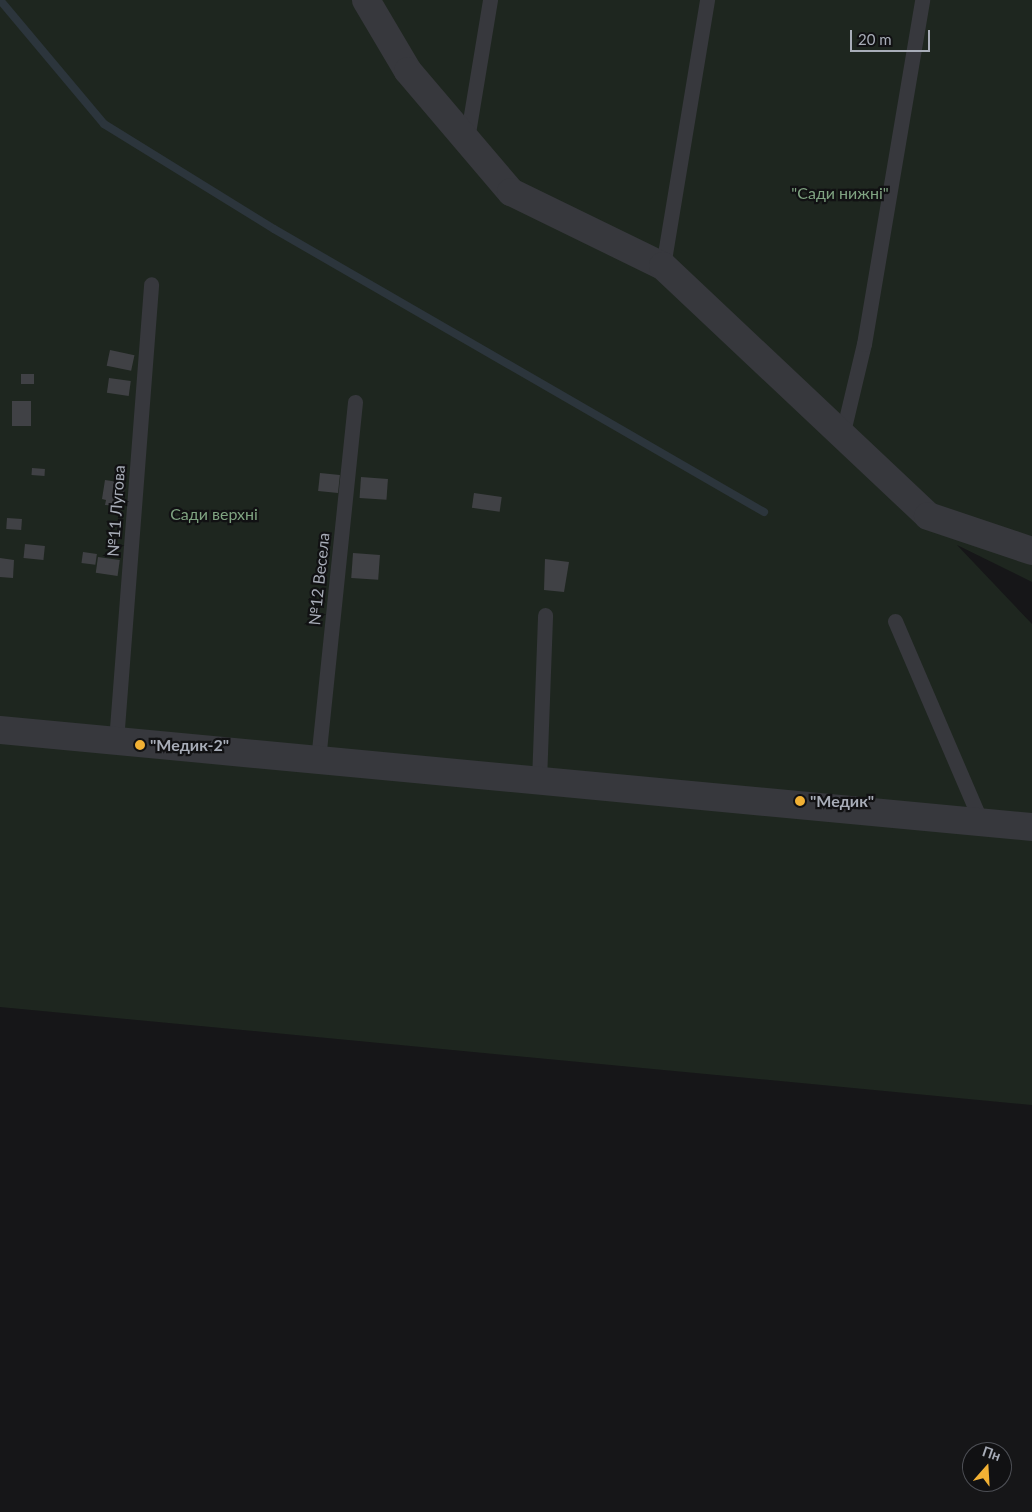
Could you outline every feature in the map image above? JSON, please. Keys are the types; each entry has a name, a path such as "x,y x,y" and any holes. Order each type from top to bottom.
{"street":[{"path":"366,0 408,71 511,192 663,266 928,516 1032,550"},
{"path":"0,730 1032,827"}],"lane":[{"path":"467,139 490,0"},
{"path":"663,266 707,0"},
{"path":"842,436 864,344 922,0"},
{"name":"№11 Лугова","path":"116,741 151,284"},
{"name":"№12 Весела","path":"318,760 355,402"},
{"path":"539,781 546,615"},
{"path":"895,620 981,822"}],"green space":[{"path":"0,0 1032,0 1032,582 957,545 1032,624 1032,1105 0,1007"}],"building":[{"path":"110,350 134,355 131,371 107,366"},
{"path":"21,374 34,374 34,384 21,384"},
{"path":"109,378 131,381 129,396 107,393"},
{"path":"12,401 31,401 31,426 12,426"},
{"path":"32,468 45,469 44,476 32,475"},
{"path":"320,473 340,475 338,493 318,491"},
{"path":"361,477 388,479 386,500 360,498"},
{"path":"105,480 125,483 123,502 119,501 119,506 105,505 106,500 102,499"},
{"path":"474,493 502,497 500,512 472,508"},
{"path":"7,518 22,519 21,530 6,529"},
{"path":"25,544 45,546 43,560 24,558"},
{"path":"83,552 97,554 95,565 81,563"},
{"path":"353,553 380,555 378,580 351,578"},
{"path":"98,557 120,560 118,576 96,573"},
{"path":"0,558 14,560 13,578 0,577"},
{"path":"545,559 569,562 564,592 544,590"}],"waterway":[{"path":"0,0 104,124 274,229 764,512"}],"place":[{"name":"\"Медик-2\"","path":"140,745"},
{"name":"\"Медик\"","path":"800,801"}],"park label":[{"name":"\"Сади нижні\"","path":"840,193"},
{"name":"Сади верхні","path":"214,514"}]}
